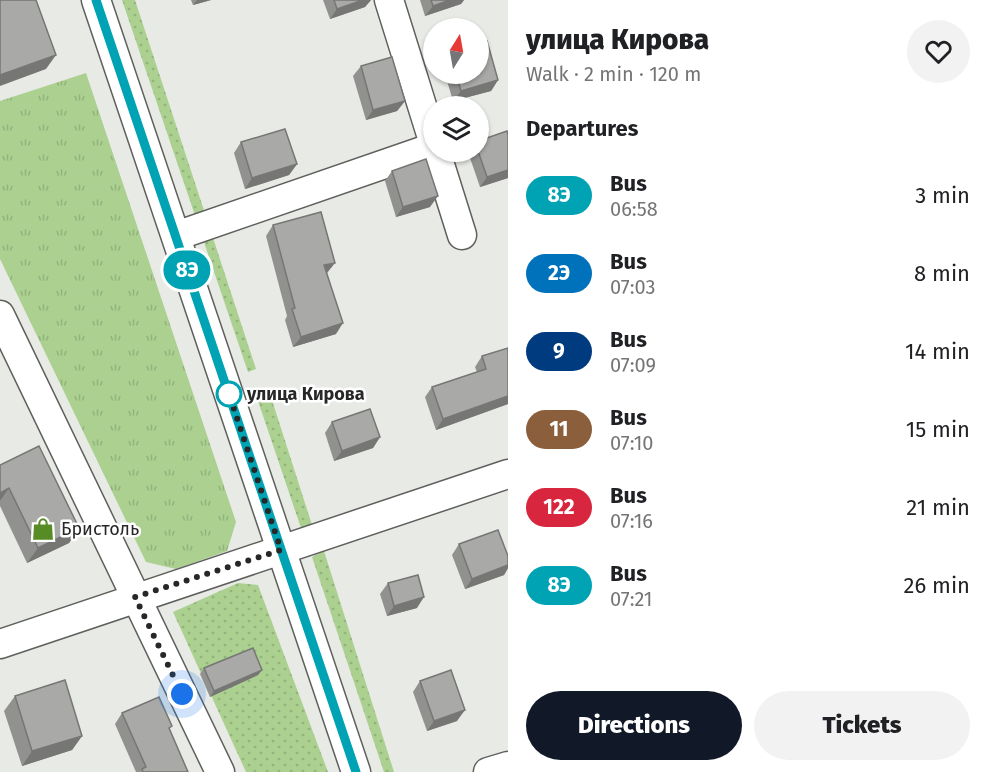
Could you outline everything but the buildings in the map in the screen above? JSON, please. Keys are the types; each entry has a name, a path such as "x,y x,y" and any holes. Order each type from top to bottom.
{"street":[{"path":"96,0 356,772"},
{"path":"389,0 423,110"},
{"path":"176,236 423,150"},
{"path":"439,162 462,235"},
{"path":"0,315 220,772"},
{"path":"0,644 508,474"},
{"path":"488,772 508,765"}],"green space":[{"path":"122,0 135,0 256,369 248,372"},
{"path":"86,73 236,522 227,551 176,569 146,562 0,259 0,101"},
{"path":"271,397 313,528 302,531 258,401"},
{"path":"324,551 394,772 384,772 312,557"},
{"path":"238,583 258,585 328,772 246,772 173,612"}],"bus line":[{"name":"8Э","path":"96,0 356,772"}],"place":[{"name":"улица Кирова","path":"229,394"},
{"name":"Бристоль","path":"43,529"}],"route":[{"path":"182,694 135,597 281,550 229,394"}]}
